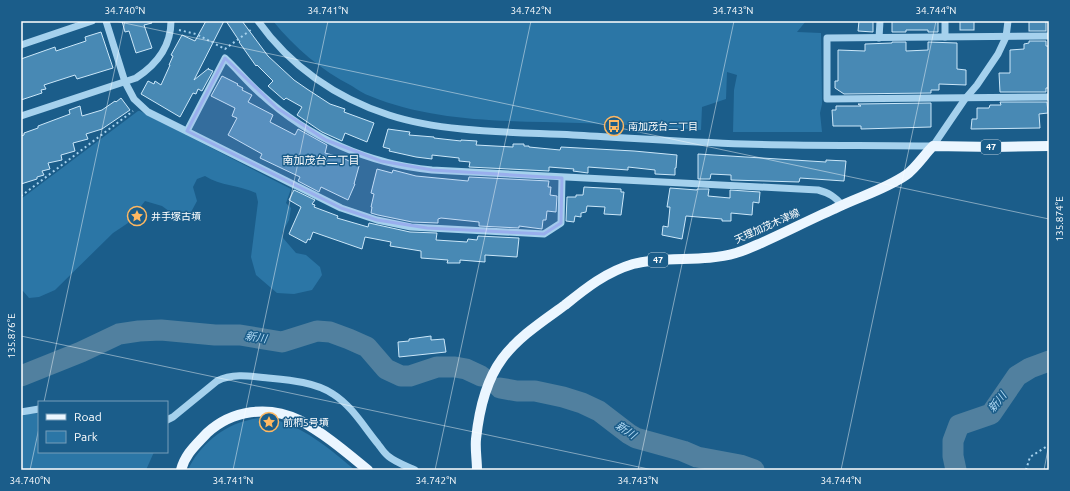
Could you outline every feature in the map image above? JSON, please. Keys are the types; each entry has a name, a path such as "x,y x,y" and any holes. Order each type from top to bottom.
{"main road":[{"name":"47","path":"932,146 1049,146"},
{"name":"天理加茂木津線","path":"476,469 476,441 479,418 485,391 495,370 503,358 515,345 542,321 585,289 604,276 633,264 664,259 693,260 713,258 737,253 880,189 907,174 932,146"},
{"path":"181,470 184,460 192,448 213,428 238,415 252,412 274,412 297,419 323,435 368,470"}],"street":[{"path":"21,45 92,21"},
{"path":"106,21 125,82 134,99 148,112 341,208 377,220 411,226 544,234 561,224 562,178"},
{"path":"880,21 880,38"},
{"path":"945,21 945,37"},
{"path":"258,22 286,54 317,80 334,91 371,109 390,116 423,123 463,129 744,144 932,146 998,54 1006,37 1008,21"},
{"path":"21,116 136,78 154,64 164,50 168,41 171,25"},
{"path":"1049,36 827,38 827,100 1049,97"},
{"path":"187,131 225,58 261,95 293,120 326,140 381,161 415,169 562,178 818,190 834,195 842,205"},
{"path":"168,420 217,381 224,378 238,375 302,382 333,393 355,414 388,456 415,470"},
{"path":"21,412 38,408"}],"path":[{"path":"171,25 196,34 225,49 258,22"},
{"path":"21,196 140,105"},
{"path":"1026,470 1030,457 1049,445"}],"highlighted area":[{"path":"225,58 277,108 326,140 381,161 432,170 562,178 561,223 544,234 427,228 377,220 341,208 187,131"}],"green space":[{"path":"273,21 806,21 797,32 821,33 822,104 820,113 822,132 733,132 734,90 737,75 727,72 726,99 702,107 701,130 610,124 501,121 447,116 421,111 395,105 368,95 341,80 309,58 281,31"},
{"path":"138,111 291,189 286,203 291,208 289,220 282,233 283,238 296,253 306,255 320,267 322,275 312,290 294,294 277,293 256,275 251,257 258,202 256,193 243,188 217,182 205,176 197,179 193,187 197,201 190,214 184,217 173,214 162,206 145,201 128,223 113,233 55,290 39,297 29,298 23,291 21,291 21,199"},
{"path":"38,413 38,453 154,453 146,470 21,470 21,417 27,414"},
{"path":"268,418 293,426 304,432 325,446 355,470 188,470 198,453 212,438 221,432 239,423 254,419"}],"building":[{"path":"122,21 151,21 152,23 144,25 152,48 136,53 129,31 125,32"},
{"path":"206,21 224,21 194,80 209,68 208,69 213,71 202,91 198,89 196,94 193,93 180,117 141,94 148,81 154,84 155,81 161,85 173,56 171,55 182,35 195,41"},
{"path":"226,21 242,21 268,56 294,80 307,89 330,104 345,109 344,112 374,123 367,142 345,133 342,141 322,132 297,115 302,107 286,98 284,100 268,86 273,81 257,65 256,66"},
{"path":"859,21 873,21 873,32 858,31"},
{"path":"892,21 938,21 938,32 928,32 928,30 906,30 906,32 892,32"},
{"path":"960,21 974,21 974,30 960,30"},
{"path":"1029,21 1046,21 1046,31 1029,31"},
{"path":"101,32 113,68 77,79 75,75 44,85 46,89 41,90 42,93 21,100 21,59 55,47 56,51 86,41 85,37"},
{"path":"1029,41 1046,41 1046,46 1048,46 1049,49 1049,88 1046,88 1046,92 1000,92 999,73 1010,73 1010,50 1024,49 1024,44 1029,43"},
{"path":"906,42 906,51 928,50 928,42 957,43 957,69 966,70 966,85 939,84 939,90 931,90 931,93 844,94 835,88 835,81 838,81 838,50 865,51 865,44"},
{"path":"222,76 238,84 237,85 243,88 242,90 252,95 248,102 273,115 270,122 295,135 298,129 327,145 325,153 343,158 359,166 355,184 348,200 321,187 319,192 298,181 300,177 260,158 262,154 228,135 237,118 232,116 235,108 211,96"},
{"path":"121,98 130,110 102,129 86,134 88,139 73,143 75,151 61,155 62,160 48,163 50,169 42,171 44,175 21,184 21,136 24,135 24,133 70,114 69,110 80,106 82,116 102,110"},
{"path":"1000,102 1047,102 1048,113 1039,114 1040,128 971,129 972,119 977,119 977,108 989,108 990,105 1001,105"},
{"path":"931,103 931,127 861,129 861,126 833,126 832,110 836,110 836,106 861,106 858,104"},
{"path":"388,129 410,132 409,135 461,141 477,141 476,145 513,147 513,144 524,144 524,146 529,147 560,150 561,147 677,155 675,175 655,174 655,170 628,167 628,170 588,167 588,173 573,171 574,169 549,167 549,171 469,167 470,162 459,161 459,158 432,155 432,159 389,151 390,149 383,147"},
{"path":"698,154 826,162 826,160 846,161 844,181 800,178 799,182 731,180 731,175 711,174 710,179 698,179"},
{"path":"377,169 392,173 393,170 416,176 468,181 469,177 549,181 548,187 551,187 550,195 557,196 556,212 547,211 546,220 543,220 542,229 519,226 519,228 479,226 479,222 441,218 438,219 438,223 412,222 378,215 371,213 374,194 371,193"},
{"path":"584,187 621,189 621,192 624,192 621,215 604,214 605,207 587,206 586,212 581,213 581,217 575,216 574,222 566,221 567,197 583,195"},
{"path":"670,188 697,190 709,189 708,196 730,198 730,190 760,192 759,203 753,202 752,215 731,213 731,221 686,216 682,239 662,235 663,226 668,227 670,207 667,207"},
{"path":"294,190 315,200 312,204 315,205 314,207 338,216 337,218 368,227 369,223 410,232 437,233 436,240 467,242 468,239 477,240 478,236 519,238 517,257 485,255 485,262 460,260 460,263 447,263 448,260 421,258 421,251 390,246 391,242 365,237 362,249 313,232 310,240 308,239 306,243 289,234 301,207 289,200"},
{"path":"431,336 431,340 444,339 446,352 399,357 398,342"}],"waterway":[{"name":"新川","path":"21,376 81,352 119,334 161,330 215,335 240,335 282,342 317,331 330,332 367,347 386,369 401,376 410,376 437,367 455,367 466,369 481,376"},
{"name":"新川","path":"956,470 953,456 953,441 959,425 991,414 1017,376 1030,368 1049,361"},
{"name":"新川","path":"500,388 517,391 535,391 582,403 599,411 636,438 683,451 697,457 740,465 754,470"}],"place":[{"name":"南加茂台二丁目","path":"614,126"},
{"name":"井手塚古墳","path":"137,216"},
{"name":"前椚5号墳","path":"269,422"}],"district":[{"name":"南加茂台二丁目","path":"321,160"}]}
